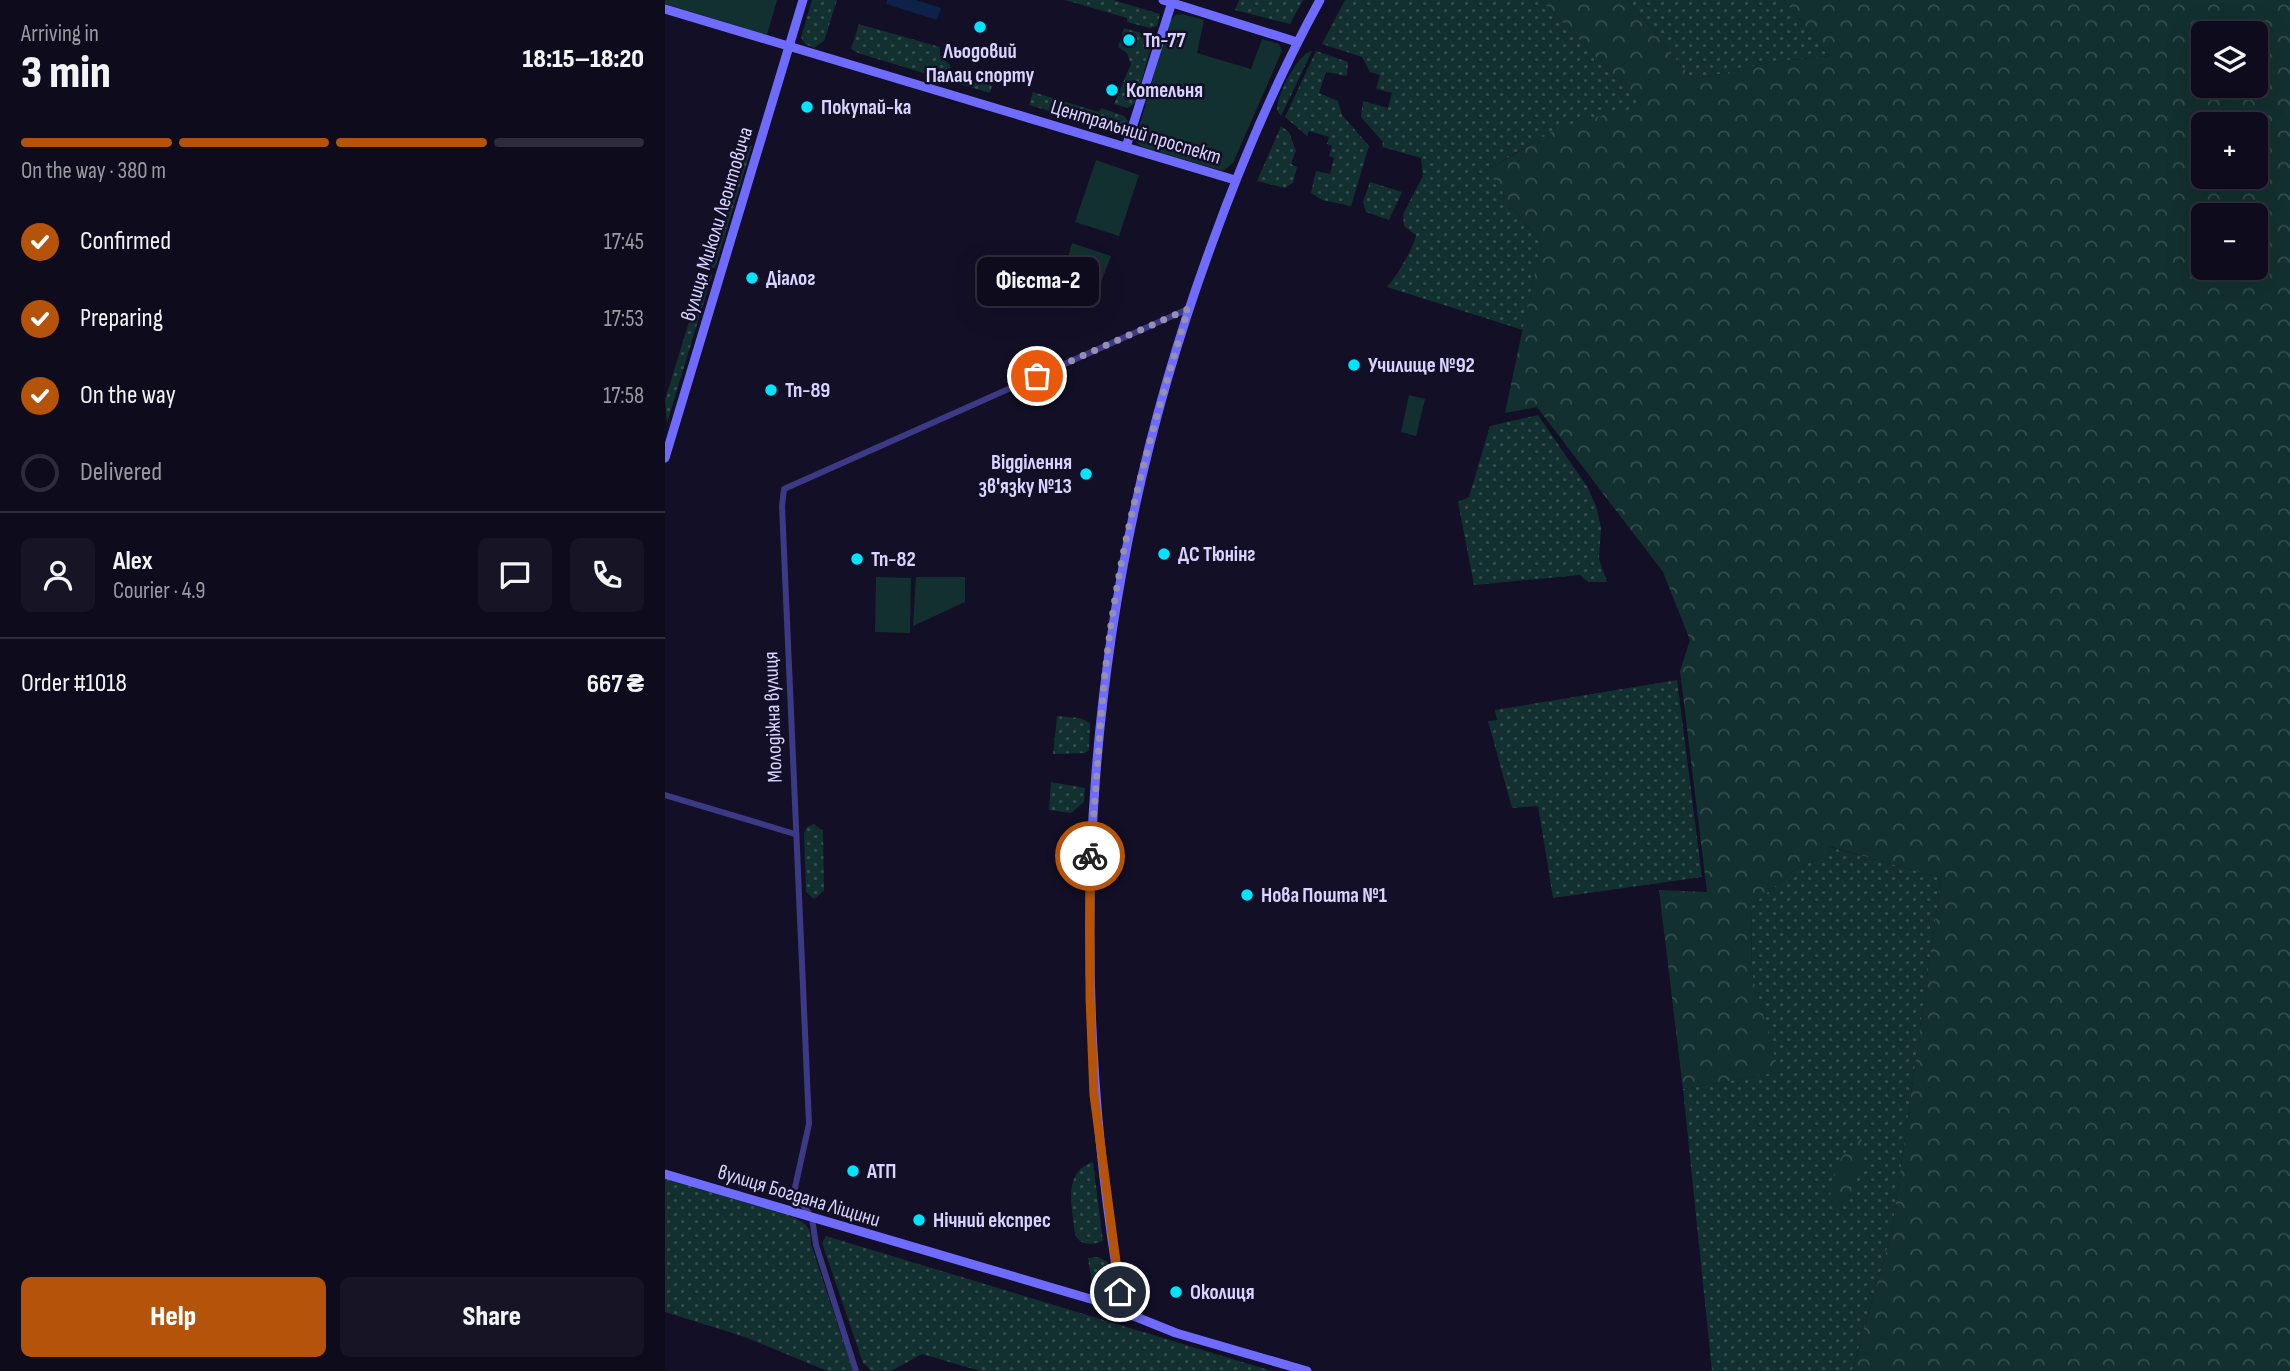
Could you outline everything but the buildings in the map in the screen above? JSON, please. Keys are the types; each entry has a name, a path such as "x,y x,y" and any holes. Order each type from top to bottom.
{"main road":[{"name":"вулиця Миколи Леонтовича","path":"665,458 803,0"},
{"path":"1124,1314 1110,1232 1094,1095 1089,872 1100,716 1112,614 1136,498 1188,309 1245,154 1297,41 1320,0"},
{"path":"1126,147 1168,1 1297,41"},
{"name":"Центральний проспект","path":"665,9 1235,180"},
{"name":"вулиця Богдана Ліщини","path":"665,1174 1094,1300 1176,1333 1307,1371"}],"street":[{"name":"Молодіжна вулиця","path":"856,1371 816,1245 812,1218 794,1192 809,1124 782,506 785,489 1188,309"},
{"path":"665,795 795,834"}],"green space":[{"path":"665,0 777,0 767,35 665,4"},
{"path":"812,0 837,0 824,41 814,48 805,44 801,37"},
{"path":"1065,0 1113,0 1160,14 1157,26 1150,28 1127,22 1127,18"},
{"path":"1239,0 1303,0 1290,24 1235,10"},
{"path":"1345,0 1541,0 1640,103 1641,109 1600,117 1561,130 1489,170 1513,209 1541,242 1523,330 1387,287 1415,241 1416,235 1404,226 1403,214 1423,176 1421,158 1382,147 1383,142 1361,117 1363,101 1388,108 1392,93 1376,89 1380,75 1370,72 1362,57 1322,44"},
{"path":"1541,0 1628,0 1693,80 1771,62 1829,56 1784,0 2290,0 2290,1371 1852,1371 1892,1231 1941,878 1828,846 1820,859 1798,867 1751,906 1752,974 1779,1072 1683,1089 1659,890 1707,892 1680,671 1690,640 1663,572 1537,407 1505,413 1541,242 1513,209 1488,170 1551,132 1607,114 1641,108 1640,103"},
{"path":"1628,0 1784,0 1829,56 1771,62 1693,80"},
{"path":"1183,14 1204,20 1197,53 1251,69 1262,39 1279,44 1282,51 1233,163 1223,171 1142,147 1135,141 1169,23 1175,15"},
{"path":"859,24 940,47 940,56 950,65 950,69 992,86 990,93 858,53 851,49"},
{"path":"1124,28 1151,36 1153,40 1135,103 1128,108 1114,104 1131,64 1127,53 1118,47"},
{"path":"1312,51 1281,116 1277,110 1284,86 1300,59"},
{"path":"1316,51 1348,62 1347,76 1326,72 1319,93 1338,101 1342,115 1369,146 1351,206 1322,200 1311,193 1316,171 1330,174 1334,158 1329,156 1332,146 1327,144 1329,137 1309,131 1307,136 1285,117"},
{"path":"1033,92 1099,112 1101,108 1124,116 1128,121 1125,133 1029,105"},
{"path":"1281,126 1289,132 1296,151 1291,164 1297,167 1293,183 1285,188 1257,181"},
{"path":"743,146 752,146 715,268 707,268"},
{"path":"1096,160 1139,175 1119,236 1075,222"},
{"path":"1370,182 1402,192 1389,220 1366,212 1363,202"},
{"path":"1072,243 1111,256 1101,282 1060,285"},
{"path":"704,273 712,275 667,423 665,400"},
{"path":"1409,395 1425,399 1416,436 1401,432"},
{"path":"1538,415 1588,488 1596,506 1601,527 1599,559 1607,582 1588,582 1580,575 1474,585 1458,502 1469,497 1490,426"},
{"path":"876,577 911,578 910,633 875,632"},
{"path":"916,577 965,577 965,602 913,626"},
{"path":"1677,680 1702,877 1553,898 1538,806 1512,808 1488,721 1497,720 1495,710"},
{"path":"1057,716 1080,718 1090,723 1089,750 1085,753 1053,754"},
{"path":"1051,782 1085,788 1084,802 1071,813 1049,810"},
{"path":"814,824 823,831 824,891 814,899 806,892 804,833 807,827"},
{"path":"1827,846 1941,878 1892,1231 1852,1371 1712,1371 1683,1089 1778,1072 1752,974 1751,906 1798,867 1820,859"},
{"path":"1861,1137 1861,1164 1843,1206 1830,1197 1833,1178 1843,1156"},
{"path":"1093,1162 1103,1241 1090,1244 1083,1243 1075,1234 1071,1193 1078,1171"},
{"path":"665,1177 761,1205 796,1218 807,1226 853,1371 827,1371 745,1337 665,1312"},
{"path":"826,1236 1272,1371 980,1371 922,1354 891,1371 872,1371 863,1363 822,1243"},
{"path":"1098,1257 1108,1262 1109,1275 1104,1289 1092,1285 1088,1258"}],"water":[{"path":"887,0 916,0 941,8 937,20 886,4"}],"way so far":[{"path":"1037,376 1188,309 1136,498 1112,614 1100,716 1090,856"}],"place":[{"name":"Льодовий Палац спорту","path":"980,27"},
{"name":"Тп-77","path":"1129,40"},
{"name":"Котельня","path":"1112,90"},
{"name":"Покупай-ка","path":"807,107"},
{"name":"Діалог","path":"752,278"},
{"name":"Училище №92","path":"1354,365"},
{"name":"Фiєста-2","path":"1037,376"},
{"name":"Тп-89","path":"771,390"},
{"name":"Відділення зв'язку №13","path":"1086,474"},
{"name":"ДС Тюнінг","path":"1164,554"},
{"name":"Тп-82","path":"857,559"},
{"name":"Нова Пошта №1","path":"1247,895"},
{"name":"АТП","path":"853,1171"},
{"name":"Нічний експрес","path":"919,1220"},
{"name":"Околиця","path":"1176,1292"}],"route":[{"path":"1090,856 1090,997 1094,1095 1120,1292"}]}
